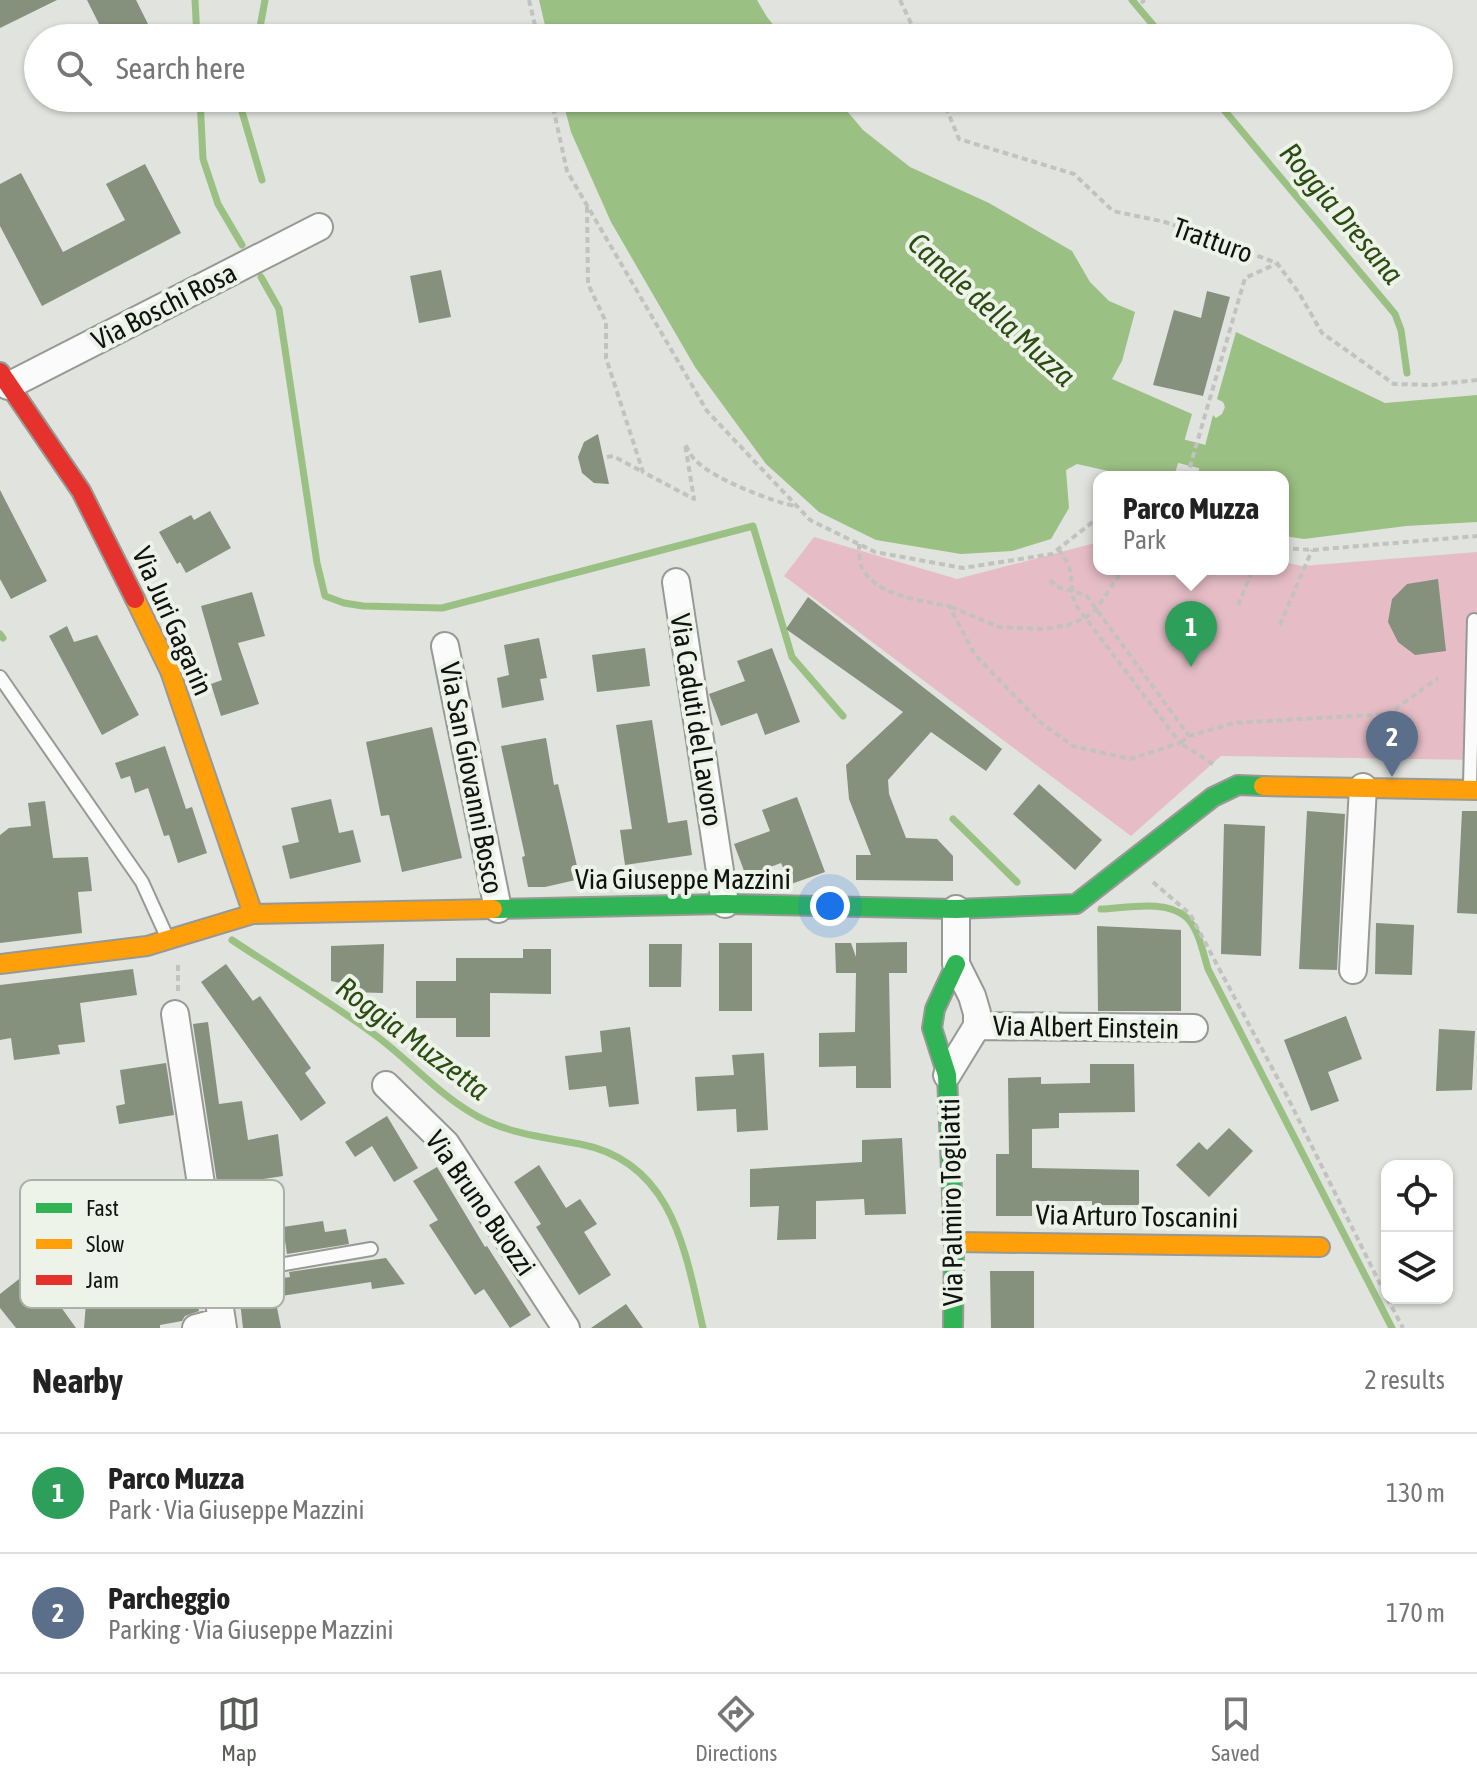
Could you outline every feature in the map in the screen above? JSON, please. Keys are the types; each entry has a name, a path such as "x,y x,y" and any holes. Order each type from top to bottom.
{"street":[{"name":"Via Boschi Rosa","path":"4,379 319,227"},
{"name":"Via Juri Gagarin","path":"4,379 81,491 170,671 253,914"},
{"name":"Via Caduti del Lavoro","path":"676,582 725,904"},
{"name":"Via San Giovanni Bosco","path":"445,646 498,909"},
{"name":"Via Giuseppe Mazzini","path":"0,964 124,949 168,940 253,914 725,904 956,909 1076,904 1213,797 1238,785 1474,790"},
{"path":"1353,970 1363,787"},
{"name":"Via Palmiro Togliatti","path":"947,1075 977,1026 972,996 956,964 956,909"},
{"name":"Via Palmiro Togliatti","path":"953,1328 954,1242 947,1075 932,1028 935,1009 956,964"},
{"path":"941,994 957,990 972,996"},
{"path":"175,1014 200,1180"},
{"name":"Via Albert Einstein","path":"977,1026 1194,1028"},
{"name":"Via Bruno Buozzi","path":"386,1085 446,1144 566,1328"},
{"name":"Via Arturo Toscanini","path":"954,1242 1320,1247"},
{"path":"196,1328 223,1324"}],"lane":[{"path":"1474,620 1474,790"},
{"path":"0,677 142,882 168,940"},
{"path":"284,1264 371,1249"}],"path":[{"path":"529,0 535,24"},
{"path":"900,0 911,24"},
{"path":"554,112 567,171 707,411 810,520 875,552 963,568 1052,554 1093,520"},
{"name":"Tratturo","path":"948,112 959,139 1074,174 1113,211 1165,222 1277,263 1322,333 1394,384 1432,385 1477,380"},
{"path":"587,205 588,284 606,322 606,358 643,472"},
{"path":"1189,471 1245,278 1277,263"},
{"path":"607,457 613,456 694,499 685,444 694,460 710,470 771,501 798,507"},
{"path":"1289,548 1312,550 1477,536"},
{"path":"859,544 862,568 878,585 915,600 949,606 999,627 1043,629 1068,625 1085,618 1096,609 1118,575"},
{"path":"1058,549 1069,563 1073,577 1070,589 1075,604 1085,618 1180,743 1217,768"},
{"path":"1280,625 1312,550"},
{"path":"1238,605 1250,575"},
{"path":"1050,580 1057,587 1086,595 1189,736"},
{"path":"949,606 975,655 1040,722 1073,746 1130,759 1180,743 1189,736 1234,723 1388,714 1438,678"},
{"path":"1129,862 1190,914 1286,1094 1381,1286"},
{"path":"168,940 177,957 180,985 175,1014"},
{"path":"1390,1304 1403,1328"}],"shaded area":[{"path":"814,537 957,579 1093,544 1093,575 1289,575 1289,563 1302,566 1477,552 1477,760 1221,756 1131,836 784,576"}],"water":[{"path":"539,0 757,0 773,24 545,24"},
{"path":"566,112 848,112 863,130 910,167 989,203 1072,251 1090,282 1109,301 1135,312 1122,361 1112,379 1192,414 1176,471 1108,471 1077,464 1066,470 1069,508 1051,539 1012,551 961,554 876,540 819,512 766,464 695,367 611,222 571,132"},
{"path":"1236,332 1385,403 1477,395 1477,522 1406,526 1304,539 1289,537 1289,471 1199,471 1213,415 1216,418 1222,414 1225,407 1217,399"}],"building":[{"path":"0,0 57,0 0,28"},
{"path":"87,0 136,0 148,24 99,24"},
{"path":"145,164 181,233 42,306 0,226 0,184 21,173 63,252 125,220 106,184"},
{"path":"441,270 451,317 419,323 410,276"},
{"path":"1207,291 1230,297 1203,396 1153,385 1174,310 1201,318"},
{"path":"598,434 609,484 594,483 582,473 578,457 584,442"},
{"path":"0,490 47,581 11,599 0,579"},
{"path":"210,511 231,548 186,573 180,562 177,564 159,532 191,515 194,520"},
{"path":"1438,579 1446,651 1415,655 1398,642 1388,622 1392,599 1407,584"},
{"path":"252,592 265,636 238,643 259,704 221,716 211,684 222,680 201,606"},
{"path":"808,597 1002,749 986,771 931,732 888,780 889,794 906,838 937,839 953,856 953,881 856,880 856,855 871,855 849,799 846,765 903,712 786,629"},
{"path":"67,626 74,642 97,635 139,715 102,735 49,636"},
{"path":"539,638 547,678 540,679 544,700 502,708 497,678 509,675 504,645"},
{"path":"645,648 650,686 597,692 592,655"},
{"path":"772,648 800,722 765,735 757,713 721,726 709,694 745,681 737,661"},
{"path":"652,720 668,823 687,820 692,855 625,865 620,830 632,829 616,725"},
{"path":"432,727 462,858 402,872 389,815 381,816 366,742"},
{"path":"546,738 554,785 558,784 580,879 545,887 528,887 522,857 525,856 501,746"},
{"path":"165,746 186,809 192,807 207,853 178,863 169,835 164,836 148,788 135,793 130,776 121,779 115,763"},
{"path":"1039,784 1102,840 1075,870 1013,814"},
{"path":"797,797 825,872 791,884 781,863 746,876 734,844 770,831 762,810"},
{"path":"331,799 339,833 353,830 361,862 290,879 282,846 299,842 291,808"},
{"path":"45,801 53,858 88,857 92,891 78,892 82,933 0,943 0,835 9,828 31,826 28,803"},
{"path":"1307,811 1345,814 1337,970 1299,969"},
{"path":"1462,811 1477,811 1477,914 1457,913"},
{"path":"1224,824 1265,826 1261,956 1221,954"},
{"path":"1376,923 1414,925 1412,975 1375,974"},
{"path":"1097,926 1181,930 1181,1011 1098,1011"},
{"path":"907,942 907,973 889,973 891,1088 856,1088 856,1066 819,1067 819,1033 855,1032 856,973 836,973 835,943 851,943 856,957 856,943"},
{"path":"719,943 752,943 752,1011 719,1011"},
{"path":"384,944 383,993 349,992 350,985 331,981 331,946"},
{"path":"649,944 682,944 681,987 649,987"},
{"path":"523,949 551,949 551,994 490,993 490,1037 456,1037 456,1018 416,1018 416,981 456,981 456,958 523,958"},
{"path":"226,964 253,1001 260,996 311,1068 305,1073 326,1103 301,1121 201,982"},
{"path":"133,969 137,995 80,1003 85,1042 58,1045 60,1054 14,1060 11,1038 0,1040 0,985"},
{"path":"1346,1016 1362,1059 1328,1072 1339,1101 1311,1111 1284,1040"},
{"path":"208,1022 219,1104 242,1101 248,1140 278,1134 283,1176 257,1180 217,1180 193,1024"},
{"path":"630,1027 639,1104 609,1107 606,1086 569,1090 565,1056 602,1052 600,1031"},
{"path":"1439,1029 1475,1031 1472,1090 1436,1091"},
{"path":"764,1053 768,1130 737,1132 736,1109 697,1111 695,1077 734,1075 732,1055"},
{"path":"166,1063 174,1115 119,1124 116,1106 125,1104 120,1070"},
{"path":"1090,1064 1134,1064 1135,1112 1059,1113 1059,1128 1032,1129 1032,1168 1139,1170 1139,1205 1032,1201 1032,1216 996,1216 996,1154 1009,1154 1008,1078 1041,1077 1041,1084 1090,1083"},
{"path":"387,1116 418,1168 394,1182 372,1146 355,1157 345,1142"},
{"path":"1229,1128 1253,1151 1209,1197 1176,1165 1199,1142 1207,1150"},
{"path":"902,1138 906,1214 865,1215 864,1199 816,1201 816,1239 777,1240 779,1206 750,1207 750,1169 862,1162 862,1140"},
{"path":"539,1165 566,1208 580,1199 597,1224 584,1232 611,1275 579,1295 536,1227 541,1224 514,1182"},
{"path":"437,1167 531,1315 510,1328 484,1289 475,1295 429,1225 438,1220 413,1181"},
{"path":"323,1221 325,1232 346,1229 349,1244 287,1254 284,1227"},
{"path":"386,1258 405,1284 372,1289 371,1282 284,1296 284,1278 290,1277 289,1272"},
{"path":"990,1271 1034,1271 1034,1328 991,1328"},
{"path":"20,1278 20,1308 62,1308 76,1328 16,1328 0,1308 0,1294"},
{"path":"626,1304 643,1328 591,1328"},
{"path":"86,1308 198,1308 199,1311 185,1316 182,1321 160,1325 160,1328 84,1328"},
{"path":"241,1308 277,1308 281,1328 243,1328"}],"waterway":[{"path":"195,0 196,24"},
{"path":"261,24 265,0"},
{"name":"Roggia Dresana","path":"1132,0 1152,24"},
{"path":"201,112 203,159 218,204 242,245"},
{"path":"242,112 262,180"},
{"name":"Roggia Dresana","path":"1226,112 1395,314 1401,330 1407,373"},
{"path":"261,277 279,309 317,563 325,596 363,606 442,608 753,526 792,657 843,716"},
{"name":"Canale della Muzza","path":"1153,444 1259,471"},
{"name":"Roggia Muzzetta","path":"0,634 3,638"},
{"path":"953,819 1017,882"},
{"path":"1101,909 1157,906 1178,911 1190,922 1208,969 1392,1328"},
{"name":"Roggia Muzzetta","path":"232,940 375,1035 470,1112 509,1130 580,1144 611,1154 636,1169 655,1190 681,1240 703,1328"}],"traffic: fast":[{"path":"493,909 725,904 956,909 1076,904 1213,797 1238,785 1263,786"},
{"path":"953,1328 954,1242 947,1075 932,1028 935,1009 956,964"}],"traffic: slow":[{"path":"135,599 170,671 253,914"},
{"path":"1263,786 1477,790"},
{"path":"0,964 147,946 253,914 493,909"},
{"path":"954,1242 1320,1247"}],"traffic: jam":[{"path":"0,372 81,491 135,599"}],"place":[{"name":"Parco Muzza","path":"1191,667"},
{"name":"Parcheggio","path":"1392,777"}]}
